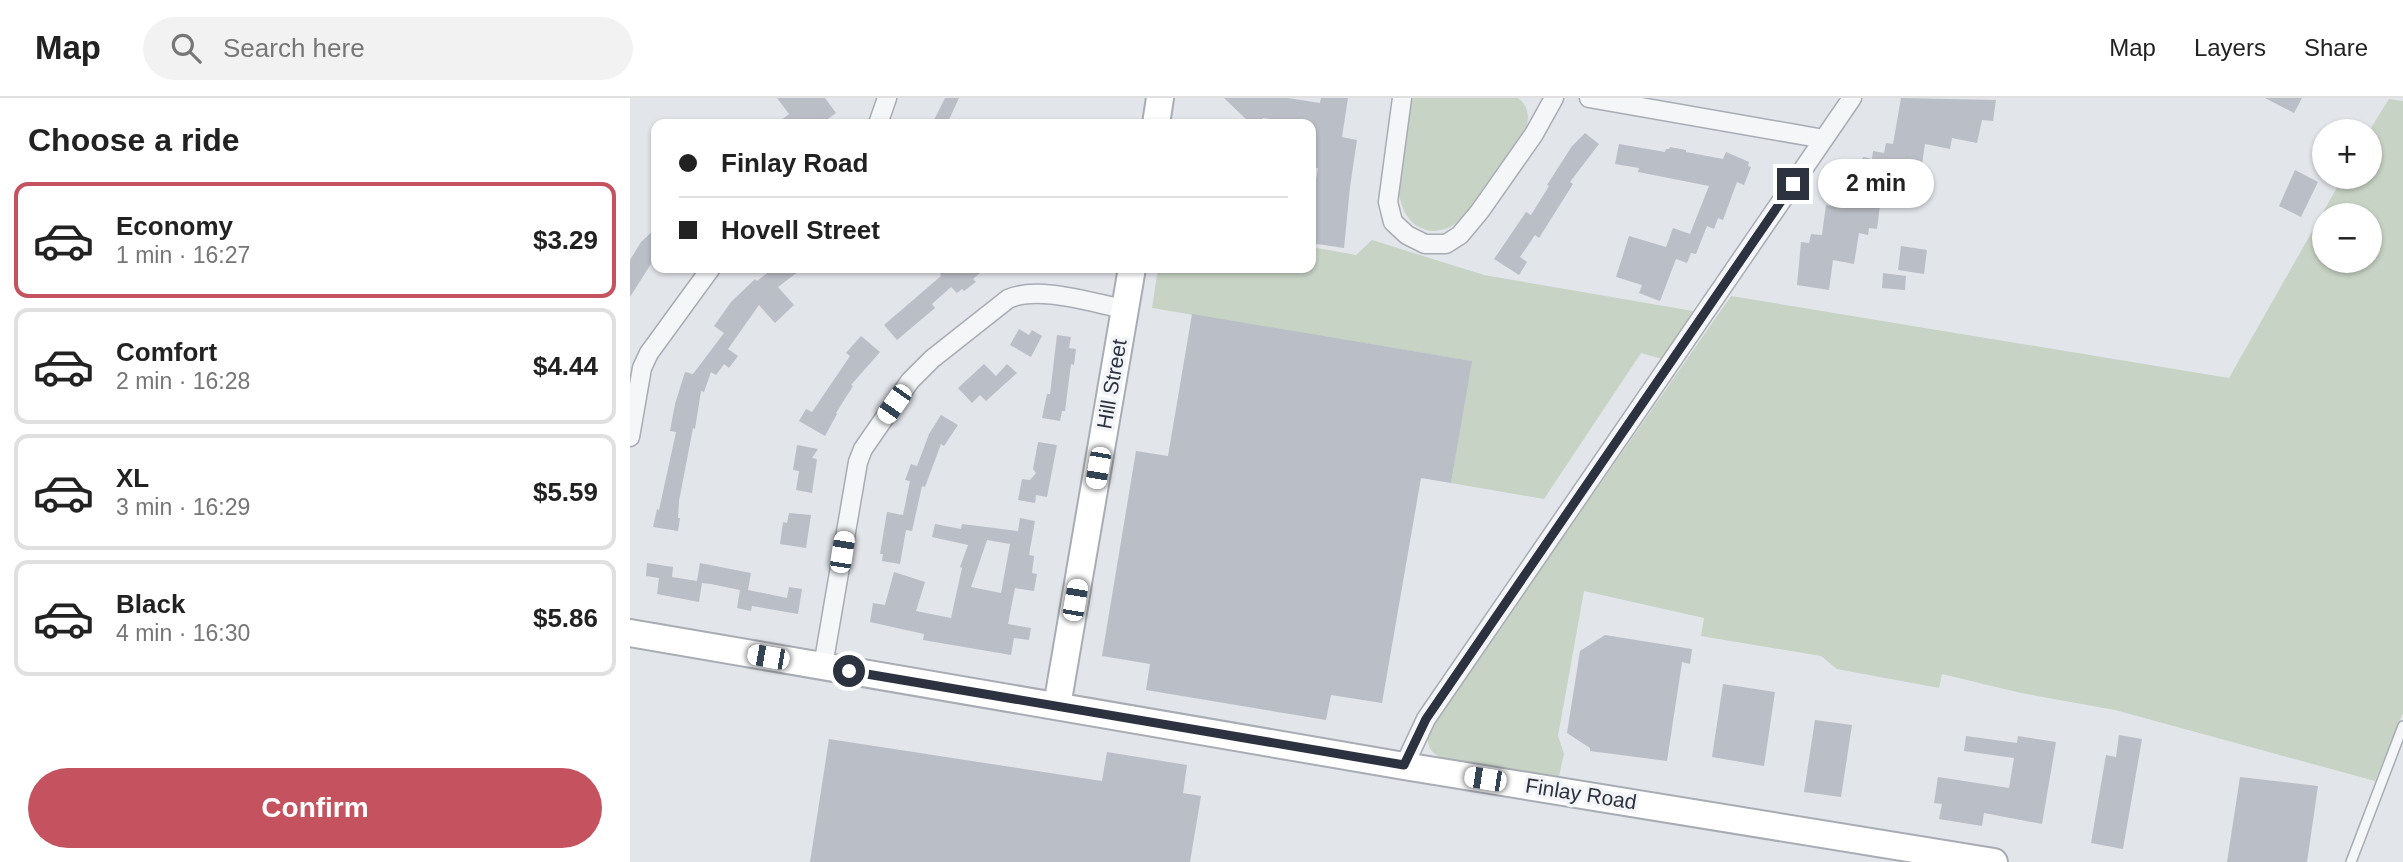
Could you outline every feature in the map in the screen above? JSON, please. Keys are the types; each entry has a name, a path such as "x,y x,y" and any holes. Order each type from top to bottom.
{"street":[{"path":"880,119 887,98"},
{"path":"1157,119 1160,98"},
{"path":"1402,98 1388,202 1393,222 1407,235 1425,244 1446,244 1460,235 1534,135 1554,98"},
{"path":"1589,98 1824,139"},
{"path":"1404,765 1426,719 1852,98"},
{"path":"630,437 642,368 649,353 707,273"},
{"name":"Hill Street","path":"1057,706 1131,273"},
{"path":"823,666 858,462 863,449 910,381 932,359 1007,299 1019,294 1049,295 1125,309"},
{"name":"Finlay Road","path":"630,633 1949,858 1994,862"}],"lane":[{"path":"2351,862 2403,726"}],"green space":[{"path":"1413,98 1518,98 1528,113 1525,131 1482,196 1462,218 1441,230 1429,230 1416,225 1407,216 1400,199 1398,187 1408,113"},
{"path":"2389,99 2403,101 2403,713 2375,781 2115,710 2021,693 1942,674 1939,688 1837,669 1821,656 1701,636 1704,618 1584,591 1558,736 1564,754 1559,776 1445,760 1430,749 1428,731 1731,296 2229,378 2312,232 2312,273 2382,273 2382,203 2328,203 2336,189 2382,189 2382,119 2376,119"},
{"path":"1372,240 1484,275 1693,311 1662,359 1641,353 1544,499 1451,483 1471,361 1152,308 1157,273 1316,273 1316,248 1356,255"}],"building":[{"path":"777,98 825,98 836,113 828,119 782,119 789,114"},
{"path":"945,98 959,98 949,119 934,119"},
{"path":"1224,98 1288,98 1320,103 1321,98 1348,98 1342,137 1357,140 1344,248 1316,244 1316,119 1246,119"},
{"path":"1901,98 1996,100 1993,121 1982,120 1977,143 1952,138 1950,149 1925,144 1920,177 1908,175 1906,189 1887,186 1884,206 1880,205 1877,229 1869,228 1868,235 1859,233 1854,264 1833,260 1829,290 1797,285 1801,242 1809,243 1811,234 1822,235 1826,205 1845,208 1850,179 1859,180 1863,157 1872,159 1873,151 1884,153 1886,143 1893,144"},
{"path":"2265,98 2302,98 2294,113"},
{"path":"1585,133 1599,144 1570,182 1573,184 1539,238 1535,235 1520,257 1527,262 1519,275 1494,259 1526,212 1531,215 1572,146"},
{"path":"1619,144 1665,152 1670,147 1723,159 1726,152 1749,162 1748,166 1751,167 1744,185 1737,182 1723,220 1718,218 1714,229 1707,226 1696,254 1691,253 1687,263 1676,259 1660,301 1639,293 1642,285 1616,277 1629,236 1666,247 1673,228 1690,234 1709,186 1638,172 1639,168 1615,164"},
{"path":"2295,170 2312,179 2312,189 2315,189 2301,217 2279,206"},
{"path":"651,233 651,264 630,297 630,260 641,242"},
{"path":"1901,246 1927,250 1924,274 1898,270"},
{"path":"767,273 796,273 778,287 794,305 775,323 759,305 728,349 738,356 729,368 724,364 716,375 711,372 704,392 701,391 695,429 693,428 679,501 678,531 653,527 676,432 670,431 675,404 685,372 693,374 724,333 714,326 731,302 755,279 757,281"},
{"path":"980,273 973,279 976,282 964,291 962,289 957,293 951,287 932,304 935,308 897,340 884,325 941,276 940,274"},
{"path":"1883,273 1906,276 1905,290 1882,288"},
{"path":"1192,314 1472,361 1451,483 1421,478 1382,703 1331,695 1326,720 1146,690 1150,664 1102,656 1136,451 1168,456"},
{"path":"1019,329 1029,335 1032,330 1042,336 1031,357 1010,345"},
{"path":"1057,335 1071,337 1069,348 1076,349 1074,365 1071,364 1065,411 1062,411 1060,421 1042,418 1047,394 1050,394"},
{"path":"861,336 880,352 851,385 853,386 825,436 799,421 806,409 812,412 850,356 846,353"},
{"path":"984,364 996,376 1007,364 1017,373 986,401 980,395 972,403 958,388"},
{"path":"941,415 958,425 944,446 941,444 925,487 922,486 912,531 906,530 900,564 882,561 883,554 880,554 887,512 903,515 910,481 905,480 911,464 917,466 929,434"},
{"path":"1038,442 1057,445 1047,497 1036,495 1035,503 1018,500 1022,479 1030,480 1036,473 1033,469"},
{"path":"797,445 818,449 812,458 817,459 812,493 796,490 799,471 793,470"},
{"path":"789,513 811,515 806,548 780,544 783,522 787,523"},
{"path":"1020,518 1035,521 1029,555 1034,556 1032,573 1037,574 1034,591 1015,588 1008,624 1031,628 1029,640 1014,638 1011,655 923,640 924,634 870,622 873,603 885,605 894,572 925,582 916,611 951,618 962,568 960,567 968,545 932,537 935,524 961,529 962,524 1018,531","holes":["987,540 1010,544 1001,593 971,587"]},
{"path":"647,563 673,567 672,577 697,581 700,563 751,573 748,590 787,598 789,587 802,589 798,614 752,606 751,611 737,608 740,590 711,584 702,583 699,602 657,594 659,578 646,576"},
{"path":"1605,635 1692,649 1690,664 1682,662 1667,761 1590,751 1590,748 1567,733 1580,651"},
{"path":"1723,684 1775,692 1764,766 1712,757"},
{"path":"1815,720 1852,725 1841,797 1804,792"},
{"path":"2119,735 2142,739 2123,849 2091,843 2106,755 2116,757"},
{"path":"1966,736 2017,743 2018,736 2056,742 2042,824 1984,813 1982,826 1939,819 1942,804 1934,803 1938,777 2009,788 2014,758 1964,751"},
{"path":"829,739 1102,781 1107,752 1187,765 1183,793 1201,796 1190,862 810,862"},
{"path":"2240,777 2318,786 2307,862 2227,862"}],"route":[{"path":"849,671 1404,765 1426,719 1793,184"}]}
